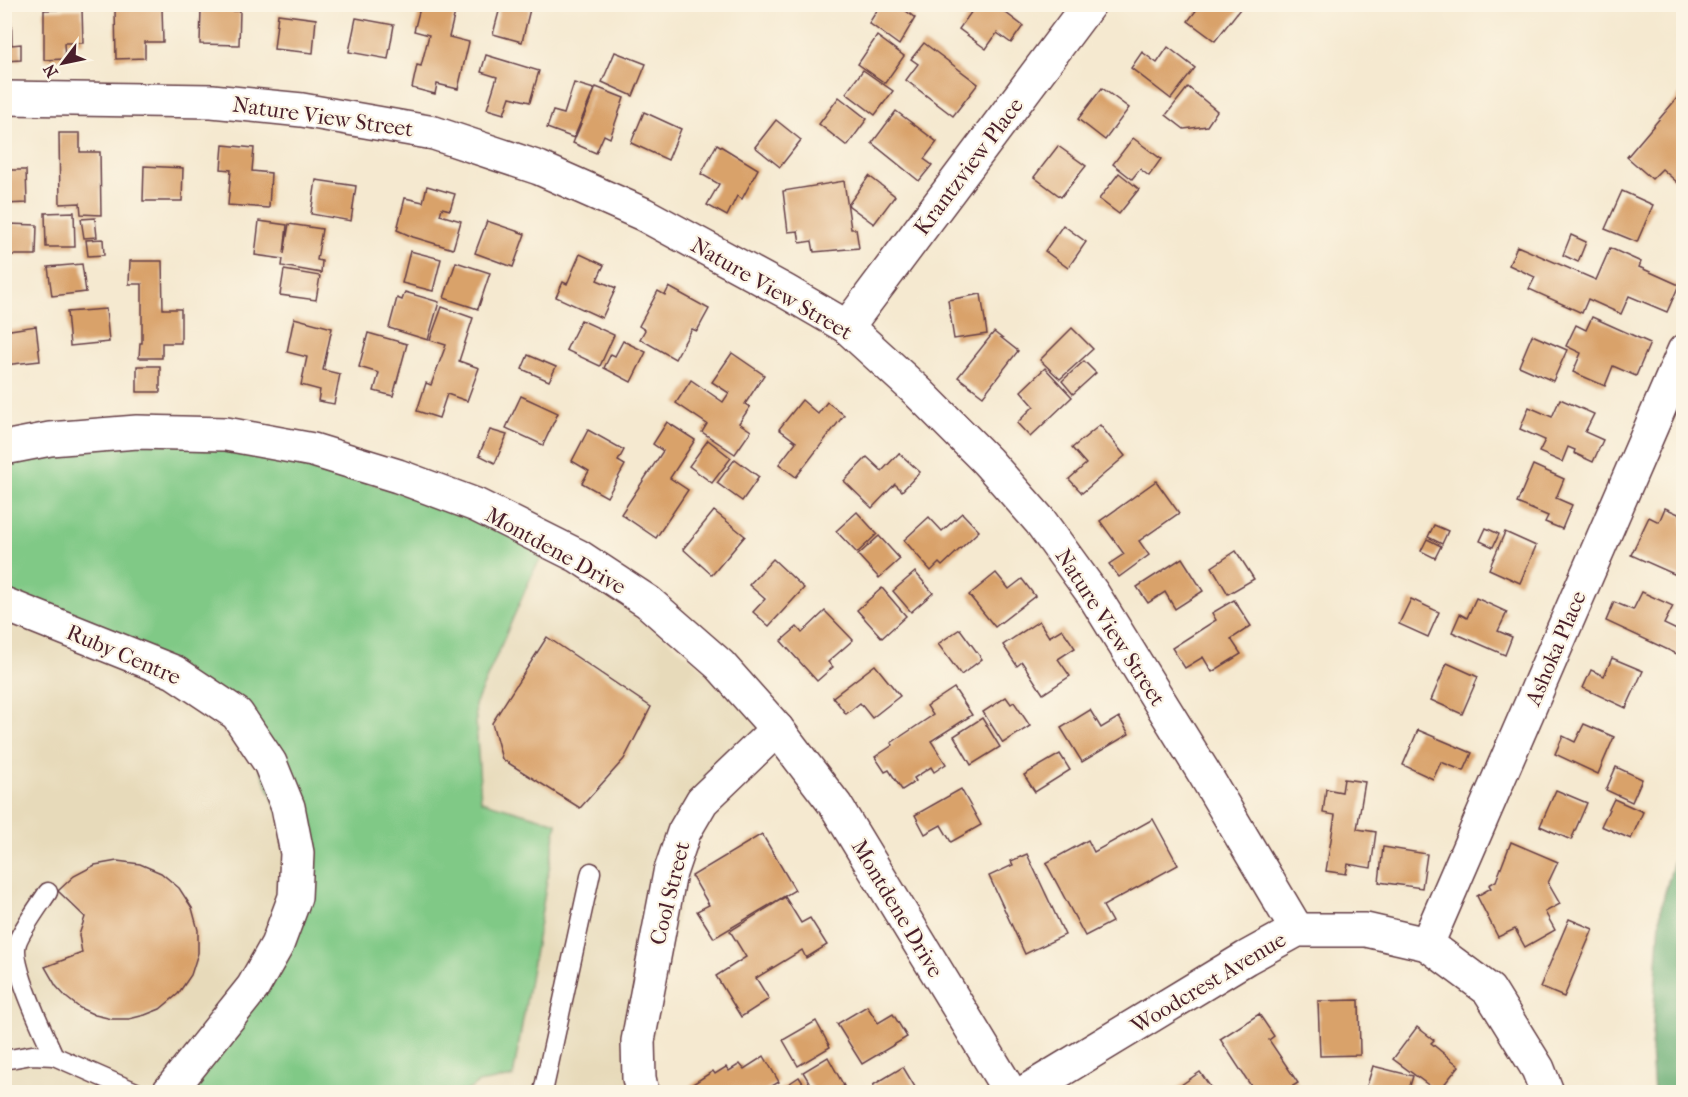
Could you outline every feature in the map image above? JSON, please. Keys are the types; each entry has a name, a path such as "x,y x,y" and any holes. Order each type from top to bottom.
{"street":[{"name":"Krantzview Place","path":"847,327 1089,4"},
{"name":"Nature View Street","path":"4,98 212,101 302,110 434,133 539,168 644,214 847,327 917,391 987,461 1040,521 1093,594 1210,783 1297,930"},
{"name":"Ashoka Place","path":"1427,944 1683,351"},
{"name":"Montdene Drive","path":"4,448 50,439 137,432 226,434 313,450 398,476 476,505 578,556 648,602 720,665 777,729 836,806 1010,1092"},
{"name":"Ruby Centre","path":"4,604 174,672 237,714 270,763 288,807 297,853 295,897 277,945 253,987 169,1092"},
{"name":"Cool Street","path":"642,1092 639,1078 639,1041 670,873 684,832 702,801 777,729"},
{"name":"Woodcrest Avenue","path":"1025,1092 1236,964 1297,930 1366,930 1427,944 1489,990 1538,1069 1548,1092"}],"lane":[{"path":"543,1092 591,872"},
{"path":"48,892 16,944 17,967 54,1056"},
{"path":"4,1060 32,1055 54,1056 136,1092"}],"shaded area":[{"path":"551,543 776,729 702,800 641,1092 466,1092 478,1083 557,823 481,801 475,705 534,570"},
{"path":"4,606 174,672 270,763 294,896 167,1092 5,1092"}],"green space":[{"path":"225,434 551,543 534,570 475,705 481,801 557,823 513,1077 478,1083 466,1092 167,1092 252,986 296,853 237,715 5,606 4,449"},
{"path":"1683,828 1683,1092 1654,1092 1651,1050 1661,907"}],"building":[{"path":"123,4 133,4 134,9 162,8 163,42 145,42 145,58 116,59 115,9 123,9"},
{"path":"191,4 222,4 221,11 240,11 239,45 200,44 201,9 191,9"},
{"path":"421,4 457,4 449,37 469,42 458,89 437,84 435,94 412,88 417,65 421,66 429,35 414,31"},
{"path":"501,4 513,4 530,9 522,42 493,34"},
{"path":"881,4 897,4 915,18 899,45 869,23"},
{"path":"977,4 994,4 1023,26 1011,43 997,33 986,49 959,29"},
{"path":"1201,4 1233,4 1240,9 1215,41 1188,21"},
{"path":"82,9 83,43 64,43 65,59 44,60 44,10"},
{"path":"4,11 11,11 12,45 21,44 21,60 4,61"},
{"path":"278,14 316,19 313,53 274,49"},
{"path":"356,18 394,25 388,59 349,52"},
{"path":"877,36 904,56 885,83 858,64"},
{"path":"924,43 978,84 953,116 906,80 918,64 911,59"},
{"path":"1168,47 1195,68 1171,99 1131,68 1142,52 1157,63"},
{"path":"615,52 646,64 633,96 602,82"},
{"path":"486,55 539,71 530,102 510,97 504,114 487,109 497,77 481,72"},
{"path":"863,70 893,91 875,115 846,93"},
{"path":"574,83 594,89 574,138 547,128 553,111 564,114"},
{"path":"596,87 624,98 610,138 604,135 596,153 573,143"},
{"path":"1188,87 1217,111 1207,126 1184,129 1166,115"},
{"path":"1102,88 1129,108 1105,140 1078,119"},
{"path":"1683,91 1683,177 1678,183 1662,169 1652,179 1627,157"},
{"path":"839,97 867,119 847,146 819,124"},
{"path":"896,111 937,142 924,159 932,165 919,181 872,143"},
{"path":"644,112 681,129 668,160 631,143"},
{"path":"776,120 801,140 780,167 755,147"},
{"path":"59,133 80,133 80,152 100,152 101,215 81,214 80,203 60,204"},
{"path":"1133,138 1161,159 1149,176 1140,169 1132,179 1113,164"},
{"path":"717,144 758,169 742,199 737,196 727,216 707,205 719,184 701,174"},
{"path":"223,145 254,148 252,171 271,173 269,208 228,205 231,170 221,169"},
{"path":"1058,146 1086,166 1061,197 1034,177"},
{"path":"144,166 183,168 182,201 143,201"},
{"path":"4,170 26,170 27,203 4,204"},
{"path":"1119,173 1139,189 1119,214 1099,199"},
{"path":"869,176 895,196 874,224 848,205"},
{"path":"316,180 356,186 351,221 311,214"},
{"path":"844,181 851,229 856,229 859,248 814,252 812,241 800,243 798,231 788,232 783,191"},
{"path":"427,186 455,194 450,210 442,208 440,215 461,221 453,249 397,230 405,198 423,202"},
{"path":"1622,191 1653,205 1637,242 1605,229"},
{"path":"74,212 75,247 46,247 45,213"},
{"path":"95,218 97,237 84,238 81,219"},
{"path":"259,221 287,225 284,254 289,224 322,229 317,260 322,261 321,273 282,266 283,259 255,255"},
{"path":"487,221 525,234 513,267 475,253"},
{"path":"8,224 37,225 36,255 8,255"},
{"path":"1063,225 1086,242 1068,268 1045,251"},
{"path":"1571,235 1586,242 1578,262 1563,255"},
{"path":"103,239 104,255 88,256 86,240"},
{"path":"1517,246 1596,280 1610,248 1641,262 1639,267 1679,285 1667,312 1629,296 1621,314 1588,299 1582,313 1529,289 1535,277 1509,265"},
{"path":"410,251 441,259 433,291 402,283"},
{"path":"580,254 604,265 597,280 616,288 602,318 556,297 563,282 567,284"},
{"path":"130,261 162,261 163,309 181,309 181,343 162,343 162,358 139,358 140,343 142,343 142,284 129,284"},
{"path":"456,262 490,273 478,309 444,298"},
{"path":"82,264 86,292 52,296 48,267"},
{"path":"284,270 320,276 316,300 280,295"},
{"path":"669,287 709,309 697,331 692,329 675,359 640,339 645,330 639,326 658,291 665,295"},
{"path":"405,292 439,302 428,340 389,328 397,298 402,300"},
{"path":"981,294 987,334 954,339 948,300"},
{"path":"442,307 473,318 459,361 479,368 467,401 447,394 439,418 417,411 426,383 431,385 446,345 430,340"},
{"path":"106,309 109,342 70,346 67,312"},
{"path":"1592,317 1650,343 1636,376 1613,366 1605,386 1573,372 1581,353 1566,346 1576,325 1586,330"},
{"path":"294,318 332,328 323,370 340,374 334,404 318,401 320,390 301,385 307,357 287,352"},
{"path":"581,320 614,335 600,366 566,350"},
{"path":"36,326 40,361 4,365 4,331"},
{"path":"1072,328 1093,349 1060,379 1040,360"},
{"path":"994,332 1018,351 983,396 958,377"},
{"path":"368,333 407,344 393,396 374,391 379,373 359,367"},
{"path":"1532,335 1567,350 1553,381 1519,366"},
{"path":"623,341 646,352 631,382 604,368 611,354 615,356"},
{"path":"732,353 764,375 745,404 750,407 739,423 751,431 735,454 702,432 707,424 676,403 691,380 723,402 729,393 712,382"},
{"path":"528,355 556,367 549,381 522,369"},
{"path":"1084,361 1096,373 1073,394 1062,381"},
{"path":"137,366 160,366 160,392 137,392"},
{"path":"1045,368 1072,397 1030,437 1017,423 1034,406 1021,391"},
{"path":"521,396 558,413 543,445 506,428"},
{"path":"1560,399 1594,414 1585,432 1603,440 1593,462 1574,453 1575,450 1568,447 1562,462 1539,452 1545,440 1520,429 1529,407 1552,417"},
{"path":"802,400 818,414 827,402 844,415 796,477 779,464 796,442 779,429"},
{"path":"667,422 695,440 670,478 688,490 656,538 621,514 663,451 653,444"},
{"path":"1100,425 1125,456 1082,493 1069,479 1086,464 1072,448"},
{"path":"490,430 507,435 495,463 479,455"},
{"path":"588,430 624,450 618,461 625,465 607,497 582,483 589,471 572,461"},
{"path":"708,440 731,458 712,483 689,466"},
{"path":"899,453 920,472 902,491 895,484 872,508 844,481 867,457 882,471"},
{"path":"735,459 759,477 742,501 717,483"},
{"path":"1533,465 1564,479 1556,498 1572,505 1562,529 1545,522 1548,516 1517,503"},
{"path":"1156,481 1179,513 1139,541 1149,555 1119,577 1109,564 1124,554 1100,521"},
{"path":"1665,508 1683,516 1683,578 1631,555 1649,517 1659,522"},
{"path":"714,511 745,536 712,575 683,549"},
{"path":"857,512 877,534 857,553 836,531"},
{"path":"962,513 979,531 942,566 939,563 931,571 904,540 929,517 942,531"},
{"path":"1434,525 1448,531 1442,544 1428,537"},
{"path":"1486,528 1499,534 1493,547 1480,541"},
{"path":"1505,532 1536,546 1520,583 1489,569"},
{"path":"879,536 900,559 879,578 858,555"},
{"path":"1427,539 1441,546 1435,558 1421,551"},
{"path":"1236,551 1254,579 1228,594 1212,567"},
{"path":"1182,558 1203,591 1175,609 1165,592 1148,603 1137,587"},
{"path":"773,559 804,588 769,626 753,612 765,599 749,585"},
{"path":"915,572 933,593 911,612 893,591"},
{"path":"996,573 1009,589 1022,579 1035,596 995,627 969,595"},
{"path":"882,588 906,616 882,638 857,610"},
{"path":"1642,592 1673,606 1664,624 1683,633 1683,646 1679,655 1606,621 1614,602 1633,610"},
{"path":"1476,598 1507,612 1498,631 1512,637 1505,655 1452,632 1460,614 1467,618"},
{"path":"1411,599 1439,612 1428,637 1399,624"},
{"path":"1234,600 1251,626 1231,639 1241,654 1212,672 1203,657 1185,668 1172,648 1216,620 1212,613"},
{"path":"825,611 853,640 828,662 833,667 817,681 781,641 797,627 802,633"},
{"path":"1039,621 1049,637 1062,629 1075,648 1058,659 1070,676 1043,694 1022,662 1017,666 1003,645"},
{"path":"960,629 982,659 961,675 938,644"},
{"path":"547,637 651,707 624,759 580,808 502,759 492,723"},
{"path":"1612,658 1643,671 1626,708 1583,688 1591,670 1604,676"},
{"path":"1447,663 1478,677 1462,714 1431,700"},
{"path":"875,665 900,696 872,718 860,703 846,714 833,697"},
{"path":"954,688 972,715 931,741 946,764 934,772 931,767 914,778 916,781 902,790 889,770 885,772 875,757 893,745 891,743 933,715 927,706"},
{"path":"1006,697 1011,704 1014,702 1030,726 1003,743 983,712"},
{"path":"1090,710 1101,728 1119,717 1129,734 1082,762 1061,728"},
{"path":"982,718 1000,747 971,765 954,736"},
{"path":"1584,724 1614,737 1598,774 1555,754 1563,736 1575,742"},
{"path":"1418,730 1472,753 1464,771 1441,762 1433,779 1403,765"},
{"path":"1060,754 1070,770 1035,792 1024,775"},
{"path":"1616,767 1642,779 1632,802 1606,790"},
{"path":"1344,779 1365,782 1357,829 1376,832 1371,868 1348,864 1346,874 1326,871 1335,815 1323,813 1326,789 1342,792"},
{"path":"961,789 981,825 951,842 941,825 925,834 915,815"},
{"path":"1556,790 1587,803 1571,840 1540,826"},
{"path":"1614,799 1643,812 1631,839 1601,826"},
{"path":"1153,819 1178,865 1103,906 1112,922 1085,936 1046,863 1088,840 1094,852"},
{"path":"762,834 795,890 714,938 697,911 709,905 692,876"},
{"path":"1511,842 1558,862 1548,883 1560,904 1545,912 1555,930 1525,947 1515,929 1498,937 1477,896 1491,888 1489,885 1496,881"},
{"path":"1383,847 1427,854 1422,888 1379,882"},
{"path":"1027,854 1065,935 1025,954 989,876 1013,865 1011,861"},
{"path":"117,861 140,864 161,873 179,888 192,908 198,930 198,953 191,975 178,994 160,1009 129,1019 112,1019 80,1008 56,986 45,967 82,953 79,935 85,917 58,891 74,876 95,865"},
{"path":"785,897 801,923 810,918 827,945 806,958 802,950 756,978 769,999 741,1017 716,976 746,957 730,931"},
{"path":"1569,919 1593,929 1564,997 1540,987"},
{"path":"1359,1000 1360,1055 1320,1056 1318,1001"},
{"path":"867,1006 878,1023 893,1014 907,1037 862,1064 837,1024"},
{"path":"1259,1014 1274,1036 1269,1040 1298,1083 1283,1092 1255,1092 1220,1039"},
{"path":"816,1021 830,1047 798,1066 783,1040"},
{"path":"1417,1027 1434,1040 1431,1043 1459,1066 1438,1092 1393,1059"},
{"path":"764,1056 779,1082 762,1092 687,1092 685,1089 713,1071 715,1074 726,1067 729,1071 740,1064 744,1069"},
{"path":"828,1057 844,1086 833,1092 815,1092 803,1072"},
{"path":"1373,1066 1413,1076 1409,1089 1414,1092 1365,1092"},
{"path":"903,1067 918,1092 878,1092 873,1085"},
{"path":"1200,1072 1214,1092 1171,1092"},
{"path":"799,1077 809,1092 778,1091"}]}
